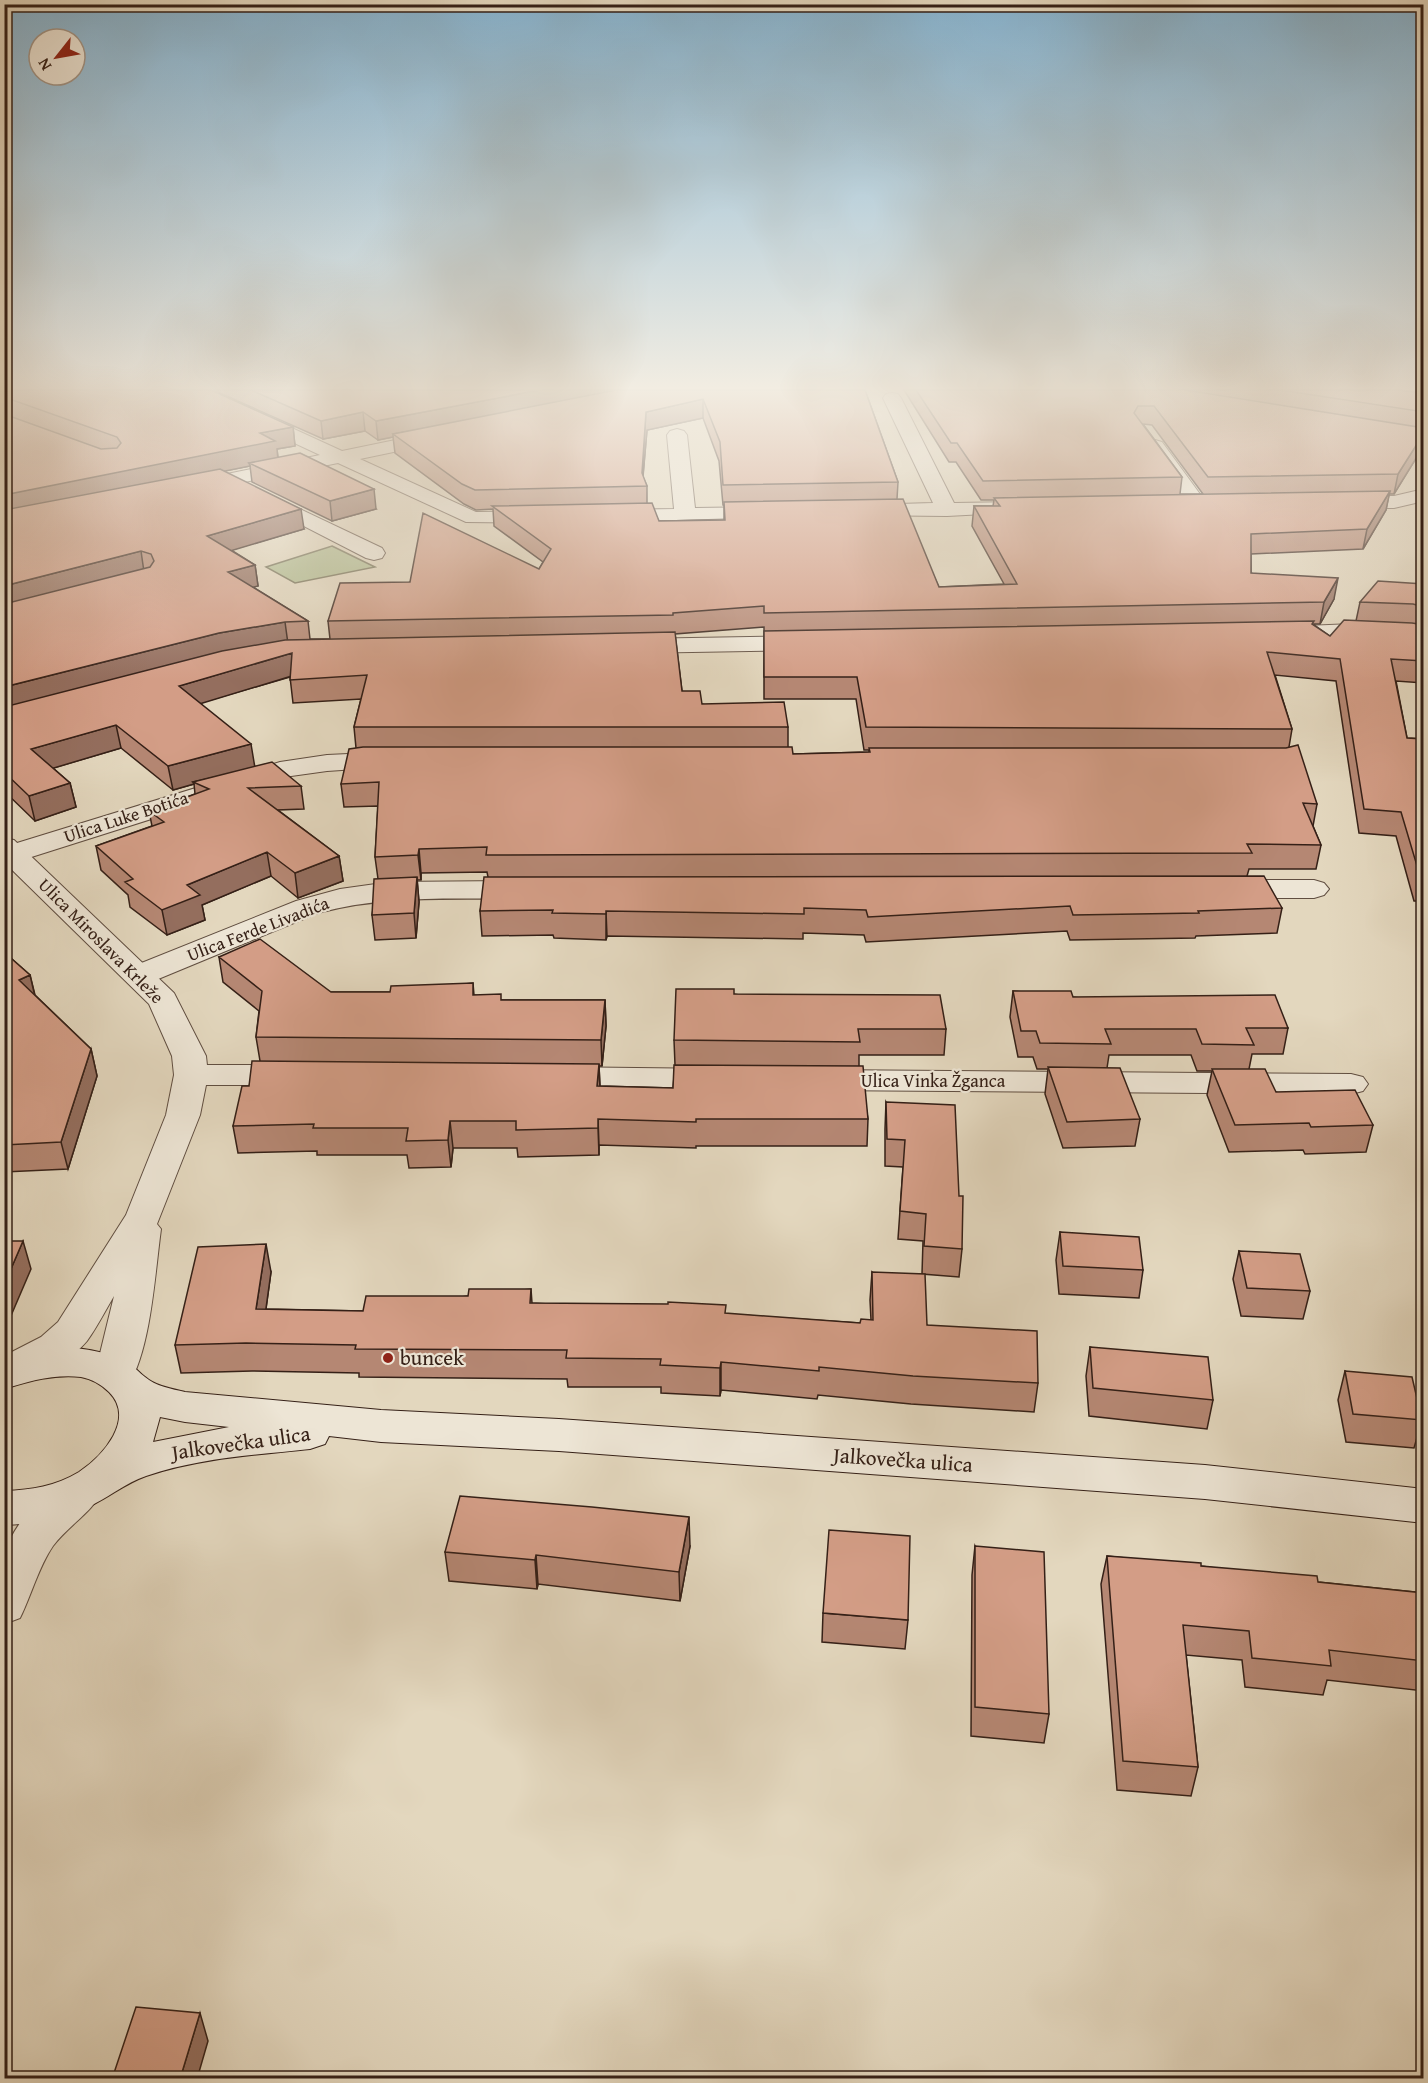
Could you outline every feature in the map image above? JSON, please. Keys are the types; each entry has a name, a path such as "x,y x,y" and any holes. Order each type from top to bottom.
{"street":[{"path":"180,489 189,487"},
{"path":"242,487 374,553"},
{"path":"406,487 473,518 555,517"},
{"path":"682,487 685,514"},
{"path":"936,487 947,510"},
{"path":"1185,487 1198,505"},
{"path":"1325,503 1394,502 1424,495"},
{"path":"1174,505 1221,504"},
{"path":"840,512 1043,508"},
{"path":"591,516 792,513"},
{"path":"1263,634 1359,632 1408,634 1424,639"},
{"path":"609,646 835,642"},
{"name":"Ulica Luke Botića","path":"8,850 280,770 327,763 413,760"},
{"name":"Ulica Miroslava Krleže","path":"6,1373 55,1347 72,1332 144,1215 183,1115 191,1075 189,1056 164,1000 8,850"},
{"path":"1194,889 1314,889"},
{"name":"Ulica Ferde Livadića","path":"140,975 307,907 340,898 390,891 558,890"},
{"path":"191,1075 321,1075"},
{"path":"525,1077 752,1079"},
{"name":"Ulica Vinka Žganca","path":"788,1079 1351,1084"},
{"name":"Ulica Miroslava Krleže","path":"123,1381 144,1215"},
{"name":"Jalkovečka ulica","path":"6,1373 36,1364 65,1361 93,1365 161,1402 185,1407 381,1426 559,1434 1193,1482 1424,1506"},
{"path":"4,1605 34,1538 52,1516 126,1454 137,1431 139,1408 123,1381"},
{"name":"Jalkovečka ulica","path":"4,1508 23,1508 52,1502 144,1460 178,1450 217,1443 381,1426"}],"green space":[{"path":"332,546 375,567 295,583 266,567"}],"building":[{"path":"4,487 43,487 4,495"},
{"path":"124,487 257,487 301,509 207,536 255,565 228,572 308,621 285,622 219,633 4,687 4,604 150,567 154,561 151,554 141,551 4,586 4,510"},
{"path":"301,487 374,489 330,501"},
{"path":"469,487 595,487 475,490"},
{"path":"1390,491 1367,529 1251,534 1251,573 1338,578 1324,602 764,613 764,606 673,613 673,615 328,621 340,583 410,582 423,513 539,569 551,549 492,506 652,503 659,521 725,520 724,502 903,499 939,587 1017,584 974,506 1000,506 994,498"},
{"path":"1378,581 1424,584 1424,607 1413,604 1360,602"},
{"path":"1344,620 1424,625 1424,661 1391,659 1407,738 1424,739 1424,877 1420,876 1401,812 1364,809 1340,659 1267,652 1292,729 866,727 857,677 764,677 764,631 1314,621 1312,624 1330,636"},
{"path":"675,632 682,691 700,691 702,704 784,702 788,727 354,727 367,675 290,680 292,653 179,686 251,744 168,766 116,725 31,749 70,783 29,796 4,772 4,707 222,651 285,640"},
{"path":"1298,745 1317,804 1303,803 1321,845 1247,844 1252,853 486,855 487,847 419,849 418,855 375,857 379,782 341,784 349,749 363,747 792,747 793,754 870,752 869,748 1286,748"},
{"path":"272,762 301,786 248,788 339,856 295,873 267,852 187,885 200,895 162,910 125,882 133,879 96,846 164,822 149,811 209,789 193,782"},
{"path":"1264,876 1282,908 1198,911 1199,913 1073,915 1070,906 868,917 866,910 804,908 804,914 606,911 606,914 552,913 553,910 480,911 484,877"},
{"path":"417,877 414,913 372,915 374,879"},
{"path":"260,939 331,992 390,992 391,986 473,983 473,995 501,994 501,1000 605,1000 601,1040 256,1037 262,991 219,957"},
{"path":"4,952 30,975 19,980 91,1049 61,1142 4,1145"},
{"path":"676,989 734,989 734,994 940,995 946,1029 858,1029 860,1042 674,1040"},
{"path":"1013,991 1071,991 1073,997 1275,995 1288,1028 1246,1028 1254,1045 1202,1044 1196,1029 1105,1029 1111,1044 1040,1043 1036,1031 1021,1031"},
{"path":"252,1061 599,1064 597,1086 673,1088 674,1065 863,1066 868,1119 696,1119 696,1122 598,1119 598,1128 516,1130 516,1121 450,1121 448,1140 406,1141 408,1128 313,1128 314,1124 233,1126 242,1086 249,1086"},
{"path":"1048,1067 1120,1068 1140,1119 1067,1122"},
{"path":"1212,1069 1265,1069 1276,1092 1355,1090 1373,1125 1311,1127 1309,1123 1235,1125"},
{"path":"886,1102 955,1105 959,1196 963,1196 962,1249 924,1246 926,1214 900,1211 905,1140 887,1139"},
{"path":"1060,1232 1139,1237 1143,1270 1063,1266"},
{"path":"4,1241 23,1241 4,1285"},
{"path":"266,1244 256,1309 363,1311 366,1296 468,1296 469,1289 531,1289 530,1303 668,1304 668,1302 726,1305 725,1313 860,1323 861,1319 873,1320 872,1272 925,1274 927,1325 1037,1331 1038,1383 913,1376 819,1367 819,1371 721,1362 720,1368 660,1365 661,1359 566,1358 567,1350 355,1349 356,1345 246,1343 175,1345 198,1247"},
{"path":"1239,1251 1300,1254 1310,1291 1247,1288"},
{"path":"1090,1347 1208,1357 1213,1400 1093,1388"},
{"path":"1345,1371 1412,1377 1422,1420 1353,1414"},
{"path":"460,1496 689,1517 679,1572 536,1555 535,1560 445,1552"},
{"path":"829,1530 910,1536 908,1620 823,1613"},
{"path":"975,1546 1044,1552 1049,1714 975,1707"},
{"path":"1107,1556 1201,1563 1201,1566 1317,1576 1318,1582 1424,1593 1424,1661 1329,1650 1331,1666 1252,1658 1249,1631 1183,1625 1198,1767 1123,1761"},
{"path":"136,2007 200,2013 180,2079 112,2079"}],"place":[{"name":"buncek","path":"388,1358"}]}
